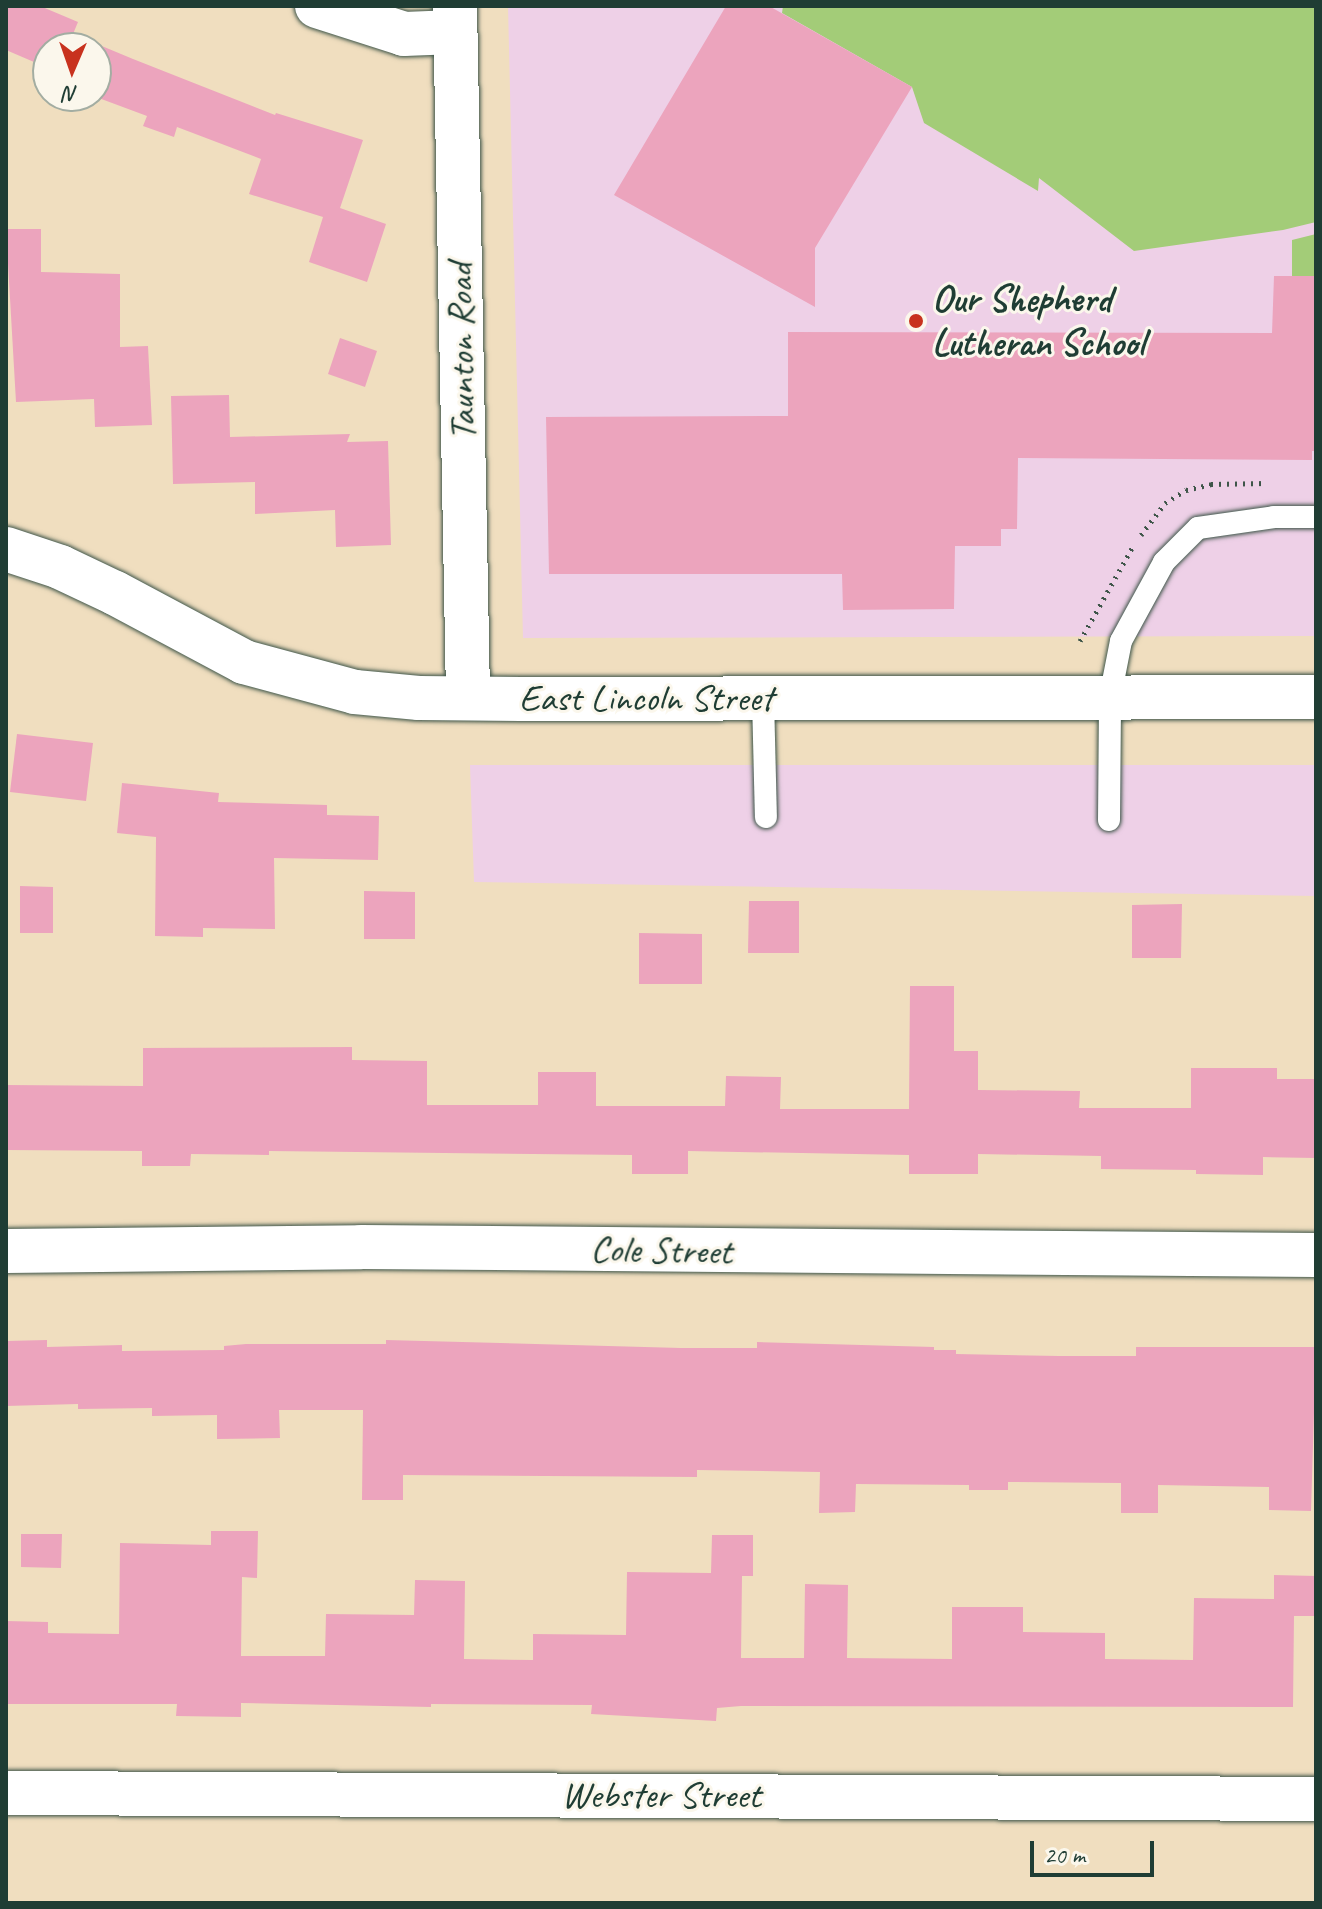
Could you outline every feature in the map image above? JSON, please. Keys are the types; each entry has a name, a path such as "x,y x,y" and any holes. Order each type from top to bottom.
{"street":[{"path":"317,6 404,34 455,19"},
{"name":"Taunton Road","path":"455,19 468,698"},
{"name":"East Lincoln Street","path":"6,549 60,567 257,666 355,692 468,698 1316,697"},
{"name":"Cole Street","path":"6,1251 377,1247 1316,1255"},
{"name":"Webster Street","path":"6,1793 1316,1799"}],"lane":[{"path":"1109,820 1110,697 1121,641 1164,562 1198,528 1274,517 1316,517"},
{"path":"763,698 766,817"}],"shaded area":[{"name":"Our Shepherd Lutheran School","path":"508,6 1316,6 1316,636 523,638"},
{"path":"470,765 1316,765 1316,896 474,882"}],"green space":[{"path":"783,6 1316,6 1316,222 1283,230 1134,251 1039,178 1038,191 924,123 912,87 782,13"},
{"path":"1316,234 1316,276 1292,276 1292,240"}],"building":[{"path":"6,6 40,6 78,22 74,32 32,32 32,61 6,50"},
{"path":"726,6 769,6 912,87 815,248 815,307 614,195"},
{"path":"112,50 275,115 363,140 340,208 386,224 367,282 309,262 323,217 249,194 261,159 177,127 174,137 143,126 147,116 112,103"},
{"path":"6,229 41,229 41,272 120,274 120,347 148,346 152,425 95,427 94,399 16,402"},
{"path":"1274,276 1316,276 1316,451 1312,451 1312,460 1018,458 1017,529 1001,529 1001,546 955,546 954,609 843,610 842,574 549,574 546,417 788,416 788,332 1272,333"},
{"path":"340,338 377,351 365,387 328,374"},
{"path":"229,395 230,437 350,434 347,442 388,441 391,545 336,547 335,510 255,514 255,482 173,484 171,396"},
{"path":"17,734 93,743 86,801 10,792"},
{"path":"122,783 219,793 218,802 327,805 327,815 379,816 378,860 274,858 275,929 203,928 203,937 155,936 156,837 117,833"},
{"path":"20,886 53,887 53,933 20,933"},
{"path":"364,891 415,892 415,939 364,939"},
{"path":"749,901 799,901 799,953 748,953"},
{"path":"1182,904 1181,958 1132,958 1132,905"},
{"path":"639,933 702,934 702,984 639,984"},
{"path":"910,986 954,986 954,1051 978,1051 978,1090 1080,1091 1079,1108 1191,1108 1191,1068 1277,1068 1277,1079 1316,1079 1316,1158 1263,1157 1263,1175 1196,1174 1196,1170 1101,1169 1101,1156 978,1154 978,1174 909,1174 909,1155 688,1151 688,1174 632,1174 632,1155 269,1151 269,1155 191,1154 190,1166 142,1166 142,1151 6,1150 6,1085 143,1086 143,1048 352,1047 352,1060 427,1061 427,1105 538,1105 538,1072 596,1072 596,1106 725,1106 726,1076 781,1077 780,1109 909,1109"},
{"path":"47,1340 47,1347 122,1345 122,1351 224,1350 224,1346 246,1344 386,1344 386,1340 681,1348 757,1348 757,1342 934,1347 934,1350 956,1350 956,1354 1059,1356 1136,1356 1136,1347 1316,1347 1311,1511 1269,1510 1269,1487 1158,1485 1158,1513 1121,1513 1121,1483 1008,1482 1008,1490 969,1490 969,1485 856,1484 855,1512 819,1513 820,1472 697,1470 697,1477 403,1475 403,1500 362,1500 363,1410 279,1410 280,1438 217,1439 217,1415 152,1416 152,1408 78,1409 78,1404 6,1406 6,1341"},
{"path":"211,1531 258,1531 257,1578 242,1577 241,1656 325,1656 326,1614 414,1615 415,1580 465,1581 464,1659 533,1660 533,1634 626,1635 627,1572 711,1573 712,1535 753,1535 753,1576 742,1576 741,1658 804,1658 805,1584 848,1585 847,1658 952,1659 952,1607 1023,1607 1023,1632 1105,1633 1105,1659 1193,1660 1194,1598 1274,1599 1274,1575 1316,1576 1316,1616 1294,1616 1293,1707 741,1706 717,1708 716,1721 591,1714 592,1705 431,1704 431,1707 241,1703 241,1717 176,1716 177,1704 6,1704 6,1621 48,1622 48,1633 119,1634 120,1543 211,1545"},
{"path":"21,1534 62,1534 61,1568 21,1567"}],"place":[{"name":"Our Shepherd Lutheran School","path":"916,321"}]}
